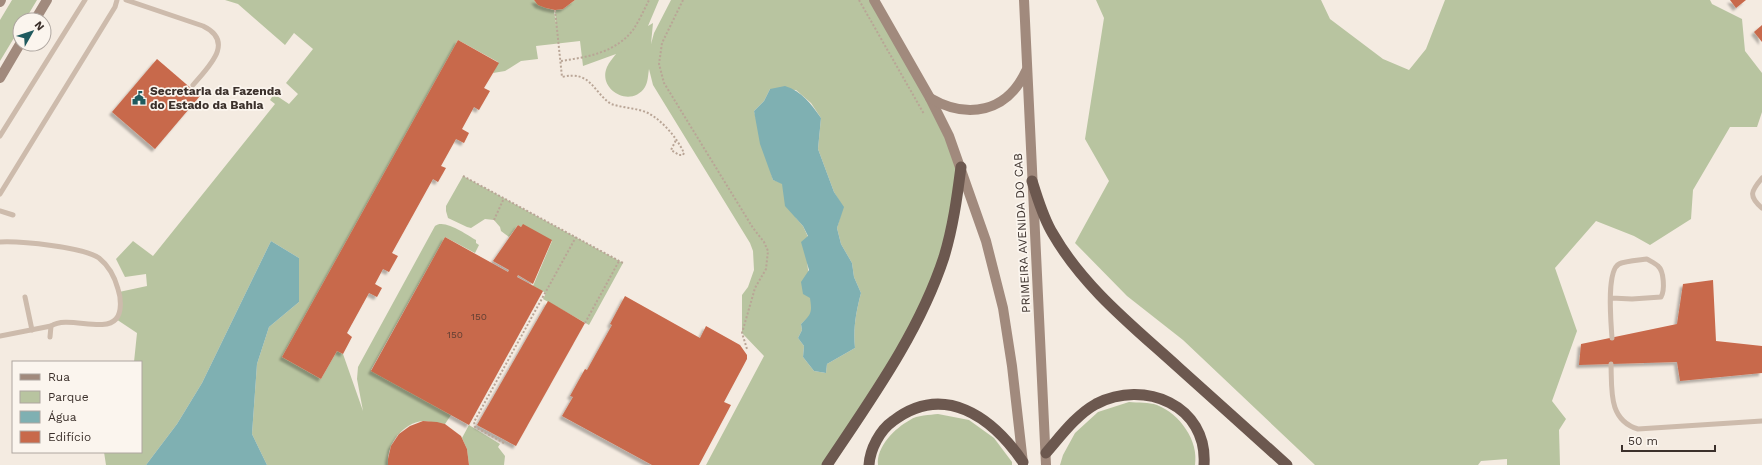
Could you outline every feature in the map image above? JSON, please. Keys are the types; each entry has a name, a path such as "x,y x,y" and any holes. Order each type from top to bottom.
{"highway":[{"path":"827,465 903,348 925,304 944,258 956,209 961,167"},
{"path":"1032,181 1042,212 1053,234 1069,258 1090,284 1125,319 1287,465"},
{"path":"1046,453 1075,421 1094,405 1109,398 1127,394 1148,394 1178,406 1190,418 1198,432 1204,448 1204,465"},
{"path":"869,465 869,459 876,441 888,424 902,414 918,407 936,404 954,405 971,412 988,422 1004,437 1023,463"}],"main road":[{"path":"40,12 47,0"},
{"name":"PRIMEIRA AVENIDA DO CAB","path":"874,0 930,98 949,136 986,241 1003,308 1012,366 1023,463"},
{"name":"PRIMEIRA AVENIDA DO CAB","path":"1024,0 1046,465"},
{"path":"0,78 15,52"},
{"path":"930,98 957,110 986,108 1000,102 1012,93 1021,82 1028,69"}],"lane":[{"path":"0,136 85,0"},
{"path":"0,194 115,7 117,0"},
{"path":"126,0 203,26 209,29 216,36 219,46 217,54 193,85"},
{"path":"1762,178 1754,187 1752,196 1755,202 1762,208"},
{"path":"0,211 13,215"},
{"path":"0,242 37,244 74,250 98,257 115,279 119,292 120,312 116,318 106,324 80,322 55,323 51,326 0,336"},
{"path":"1611,298 1632,299 1661,297 1664,293 1662,272 1659,266 1647,259 1619,264 1614,269 1610,279 1612,338"},
{"path":"25,297 32,330"},
{"path":"50,337 51,326"},
{"path":"1611,364 1613,401 1619,417 1628,426 1638,429 1762,421"}],"path":[{"path":"560,60 592,56 617,45 633,30 649,0"},
{"path":"683,0 662,43 659,64 664,83 753,228 764,242 768,251 766,269 755,288 742,332 747,349"},
{"path":"859,0 925,116"},
{"path":"555,10 562,77 570,75 586,79 593,84 607,101 619,107 648,113 664,125 676,140 684,153 683,155 679,156 671,150 676,140"},
{"path":"463,176 623,263"},
{"path":"494,220 504,198"},
{"path":"504,443 475,427 474,422 576,237"},
{"path":"584,322 619,261"}],"green space":[{"path":"12,0 37,0 30,12 12,12 12,41 0,61 0,20"},
{"path":"225,0 534,0 543,6 554,10 556,25 555,10 563,9 575,0 659,0 648,26 653,23 651,44 654,33 671,0 874,0 961,167 956,209 925,304 827,465 706,465 764,356 742,333 742,295 748,287 754,270 753,251 750,243 653,85 649,69 645,87 639,93 632,96 624,96 617,94 611,89 607,83 605,75 608,65 616,54 583,66 580,41 536,46 538,59 521,61 505,71 493,73 498,62 458,40 282,357 321,379 337,351 343,354 363,411 357,379 358,367 435,226 444,224 450,226 476,240 476,243 479,245 475,253 445,237 371,370 451,415 445,424 423,421 408,426 397,436 393,443 388,457 388,465 267,465 252,434 257,364 269,327 299,302 299,258 271,241 202,383 177,424 146,465 106,465 104,453 142,453 142,361 134,361 137,333 116,319 120,312 119,292 147,286 146,274 125,277 116,259 133,241 153,256 275,104 270,100 274,94 289,104 298,94 286,83 313,49 294,33 285,45 238,4","holes":["770,89 796,90 811,103 821,118 818,149 834,192 843,207 837,228 841,244 852,263 854,277 861,293 855,320 855,348 827,364 826,373 814,371 803,357 804,346 798,338 802,330 801,324 810,316 812,309 807,260 808,237 803,226 796,218 782,183 773,180 754,111 764,101"]},
{"path":"1096,0 1321,0 1330,19 1383,59 1409,70 1426,49 1445,0 1710,0 1712,4 1742,19 1745,51 1762,73 1762,112 1757,127 1730,127 1693,190 1691,219 1650,245 1634,236 1596,221 1555,268 1577,331 1552,401 1566,419 1559,430 1560,465 1507,465 1507,459 1481,461 1478,465 1315,465 1183,340 1127,296 1075,243 1109,181 1085,139 1104,18"},
{"path":"463,176 623,263 589,325 543,299 546,293 533,286 552,241 523,225 521,227 518,225 509,237 501,231 500,227 494,220 485,219 471,228 448,218 446,206"},
{"path":"1129,402 1154,404 1173,415 1186,429 1191,438 1194,447 1195,465 1060,465 1063,455 1075,433 1098,412"},
{"path":"938,414 969,420 994,438 1012,462 1012,465 878,465 878,458 883,445 898,428 916,417"},
{"path":"469,425 500,444 498,447 505,456 504,465 469,465 467,449 462,438"}],"water":[{"path":"785,86 796,91 810,103 821,118 818,149 834,192 844,207 837,228 841,244 852,263 854,277 861,293 855,320 855,348 827,364 826,373 814,371 803,357 804,346 798,338 802,330 801,324 807,318 811,310 810,298 803,294 801,282 809,270 801,242 808,236 803,226 785,206 782,184 773,180 760,144 754,111 764,101 770,89"},
{"path":"271,241 299,258 299,302 269,327 257,364 252,434 267,465 146,465 177,424 202,383"}],"building":[{"path":"534,0 575,0 563,9 555,10 538,5"},
{"path":"1730,0 1746,0 1736,8"},
{"path":"1762,25 1762,42 1754,32"},
{"path":"458,40 499,63 484,88 490,91 479,110 474,107 462,129 469,133 464,143 456,139 441,166 446,168 438,182 433,179 392,253 398,256 389,272 383,269 375,284 382,288 377,297 369,293 347,333 352,337 343,354 337,351 321,379 282,357"},
{"path":"157,59 200,96 155,149 112,112"},
{"path":"523,224 552,240 533,284 518,275 517,277 543,291 469,425 371,371 445,237 508,272 509,270 493,261 518,225 521,227"},
{"path":"1713,280 1716,341 1762,346 1762,373 1680,381 1677,362 1579,365 1581,344 1677,324 1683,284"},
{"path":"625,296 700,338 706,326 740,345 747,355 747,359 724,402 731,405 699,465 652,465 562,416 573,397 570,396 585,369 587,370 612,325 610,324"},
{"path":"548,301 585,323 516,446 477,425"},
{"path":"423,421 445,424 461,436 467,449 469,465 388,465 391,446 399,434 410,426"}],"place":[{"name":"Secretaria da Fazenda do Estado da Bahia","path":"139,98"}]}
